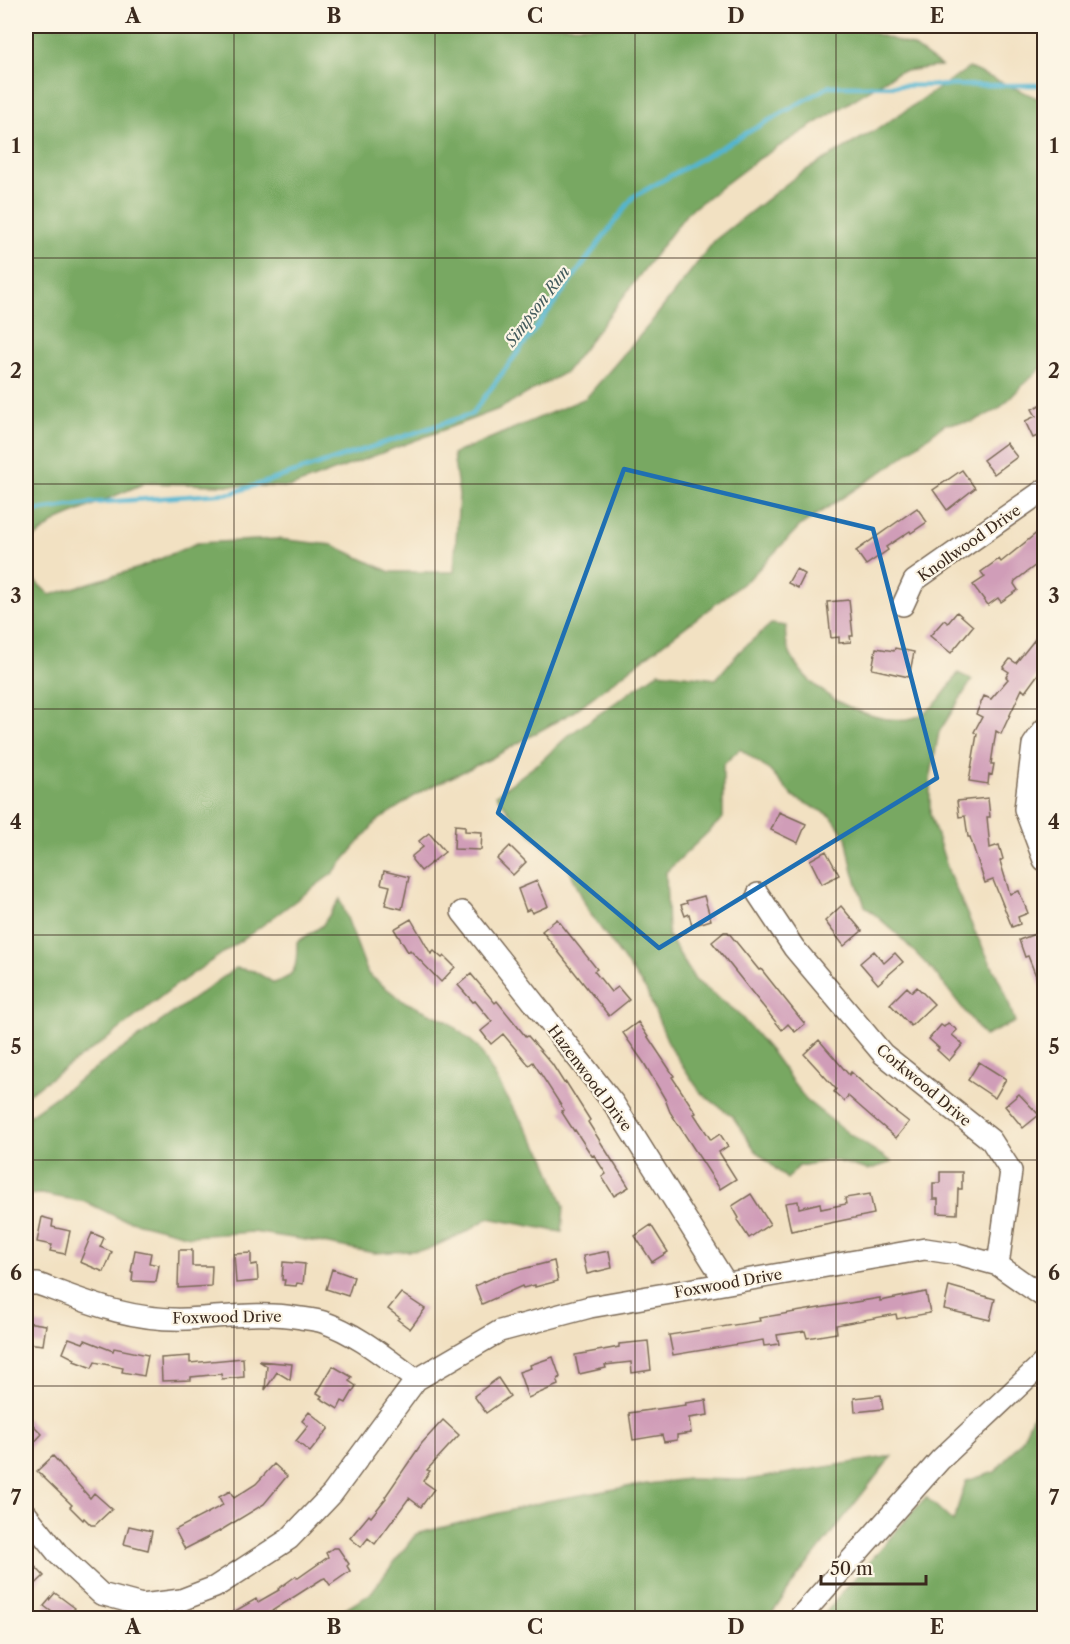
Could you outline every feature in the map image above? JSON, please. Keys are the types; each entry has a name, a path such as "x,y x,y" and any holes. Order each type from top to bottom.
{"street":[{"name":"Knollwood Drive","path":"903,605 914,581 1044,490"},
{"path":"1044,729 1033,745 1025,809 1044,860"},
{"name":"Corkwood Drive","path":"758,894 794,948 883,1054 991,1140 1011,1171 998,1265"},
{"name":"Hazenwood Drive","path":"462,912 614,1104 726,1283"},
{"name":"Foxwood Drive","path":"26,1514 59,1555 101,1594 142,1605 181,1600 215,1587 289,1539 332,1494 416,1380 500,1331 590,1307 925,1249 958,1254 998,1265 1044,1297"},
{"name":"Foxwood Drive","path":"26,1284 38,1284 110,1311 150,1318 187,1319 277,1314 323,1322 369,1346 416,1380"},
{"path":"799,1618 940,1460 1044,1362"}],"highlighted area":[{"path":"624,469 873,529 937,778 659,948 498,813"}],"green space":[{"path":"26,26 241,26 248,31 251,26 852,26 913,46 941,66 898,72 757,160 687,213 566,372 499,409 291,487 145,483 58,520 26,544"},
{"path":"969,68 1044,101 1044,366 999,409 972,422 945,424 889,467 801,525 751,577 573,712 490,759 422,791 376,822 333,873 172,988 107,1039 26,1095 26,573 50,595 139,568 197,543 278,539 333,545 390,572 454,572 459,495 453,454 586,398 649,325 715,240 799,174 879,128"},
{"path":"771,624 786,626 787,646 796,664 811,681 829,696 850,708 873,716 894,719 913,718 933,706 958,673 972,680 939,732 930,780 930,814 949,873 1005,992 1015,1022 984,1036 936,974 896,933 865,906 853,872 846,837 831,816 793,797 770,771 740,749 723,765 723,818 666,872 668,935 695,980 737,1012 772,1053 806,1100 849,1134 892,1162 868,1170 833,1160 799,1166 787,1179 755,1150 733,1117 701,1093 670,1047 646,990 589,912 568,867 509,812 496,795 540,762 569,735 659,672 716,679 740,651"},
{"path":"340,899 368,974 403,1001 447,1021 478,1047 545,1157 564,1206 562,1232 488,1218 466,1232 426,1250 374,1253 253,1232 190,1236 119,1218 86,1202 41,1194 26,1195 26,1118 236,968 254,971 274,983 288,977 296,963 297,942 322,926"},
{"path":"1044,1390 1044,1618 822,1618 926,1497 953,1522 966,1481 995,1472 1022,1440"},
{"path":"892,1456 798,1576 769,1618 331,1618 370,1594 416,1534 547,1501 632,1486 687,1479 747,1480"}],"building":[{"path":"1044,403 1044,433 1033,438 1025,421 1036,416 1032,409"},
{"path":"1006,443 1017,457 994,474 983,460"},
{"path":"962,470 975,488 947,510 933,490"},
{"path":"917,508 927,522 886,547 888,550 866,565 856,551"},
{"path":"1044,527 1044,559 1015,581 1014,584 1018,590 1001,602 998,598 988,605 973,585 985,577 981,572 999,559 1001,562"},
{"path":"796,569 805,574 798,588 788,583"},
{"path":"849,600 853,636 850,636 851,642 839,643 839,637 831,638 827,602"},
{"path":"957,612 973,626 951,653 930,636 944,620 948,623"},
{"path":"1044,628 1044,666 1025,692 1022,689 1001,734 996,731 991,764 994,764 992,775 989,774 988,784 969,781 977,734 974,732 982,717 976,714 984,696 991,699 1008,679 1006,677 1009,672 1003,668 1010,659 1016,663"},
{"path":"876,648 894,651 895,648 914,652 909,677 872,669"},
{"path":"988,798 990,848 999,845 1003,859 1000,861 1010,894 1019,891 1028,913 1018,917 1020,924 1012,927 993,880 985,883 970,837 968,837 965,816 959,817 957,801"},
{"path":"779,812 806,824 798,843 771,830"},
{"path":"455,825 465,826 465,831 482,832 481,850 454,849"},
{"path":"429,833 445,852 421,871 412,860 412,856 423,847 419,841"},
{"path":"510,846 526,862 513,875 497,859"},
{"path":"826,851 839,875 822,884 810,860"},
{"path":"384,871 409,877 402,909 385,905 390,886 381,884"},
{"path":"537,881 548,906 532,913 530,909 526,911 518,889"},
{"path":"704,896 711,920 692,926 689,914 685,916 681,905 687,903 686,901"},
{"path":"841,906 862,931 844,946 825,921"},
{"path":"411,919 431,954 434,951 442,958 444,956 455,967 441,982 410,950 408,952 394,929"},
{"path":"557,919 597,969 594,971 611,992 618,987 629,1000 609,1016 542,931"},
{"path":"724,932 728,932 759,970 761,969 805,1024 795,1032 788,1024 782,1030 712,942"},
{"path":"1035,934 1044,963 1044,996 1019,940"},
{"path":"874,951 884,963 895,953 903,962 878,984 860,963"},
{"path":"471,974 552,1064 564,1083 566,1082 629,1187 614,1196 602,1177 606,1174 574,1131 561,1111 564,1110 533,1062 529,1065 503,1034 491,1044 481,1031 492,1022 458,985"},
{"path":"907,987 912,992 917,987 934,1004 911,1026 890,1004"},
{"path":"638,1022 674,1076 672,1077 711,1140 720,1134 728,1146 719,1152 736,1179 720,1189 670,1112 644,1063 623,1033"},
{"path":"948,1023 957,1030 952,1035 963,1044 949,1061 929,1039 941,1025 944,1027"},
{"path":"819,1040 849,1075 851,1072 909,1122 896,1138 848,1096 844,1101 834,1092 836,1089 804,1054"},
{"path":"979,1062 1006,1079 995,1098 968,1080"},
{"path":"1019,1094 1039,1115 1023,1128 1005,1106"},
{"path":"940,1172 962,1172 962,1189 958,1189 957,1214 938,1213 938,1199 933,1199 933,1183 940,1183"},
{"path":"751,1194 770,1224 749,1238 737,1220 739,1218 732,1206"},
{"path":"870,1194 874,1214 791,1231 785,1203 798,1201 799,1208 820,1203 821,1209 846,1204 845,1198"},
{"path":"42,1217 53,1220 52,1227 70,1231 65,1254 50,1251 52,1245 37,1242"},
{"path":"651,1225 668,1252 652,1262 635,1236"},
{"path":"92,1233 104,1238 100,1247 112,1252 104,1272 80,1262"},
{"path":"135,1250 151,1253 149,1263 159,1265 156,1282 132,1281 133,1272 131,1272"},
{"path":"179,1250 192,1250 192,1266 212,1266 211,1286 178,1288"},
{"path":"609,1251 612,1268 587,1274 583,1256"},
{"path":"251,1253 251,1265 257,1264 258,1281 236,1283 234,1254"},
{"path":"554,1261 558,1281 535,1287 535,1285 523,1288 522,1286 482,1304 475,1286 499,1275"},
{"path":"283,1262 305,1264 303,1284 284,1285"},
{"path":"332,1269 354,1277 348,1296 326,1289"},
{"path":"949,1286 995,1299 990,1320 944,1309"},
{"path":"926,1292 930,1313 897,1319 896,1314 836,1325 837,1333 807,1338 805,1331 777,1335 779,1344 764,1346 763,1340 673,1355 669,1335 760,1321 759,1318 880,1298 880,1301"},
{"path":"401,1293 425,1309 410,1329 388,1309"},
{"path":"26,1322 46,1325 43,1345 26,1343"},
{"path":"69,1338 83,1343 85,1340 113,1351 114,1348 148,1355 144,1376 122,1372 123,1368 95,1362 92,1368 74,1361 75,1359 63,1353"},
{"path":"648,1341 651,1370 632,1373 631,1362 605,1365 606,1368 579,1374 575,1355 619,1347 619,1344"},
{"path":"190,1356 190,1363 243,1358 244,1377 222,1379 221,1374 191,1377 191,1380 162,1381 161,1358"},
{"path":"553,1357 560,1377 557,1381 558,1385 528,1398 519,1372 531,1368 530,1365"},
{"path":"259,1361 292,1364 290,1380 277,1372 265,1390 267,1366"},
{"path":"333,1366 352,1377 349,1381 356,1386 346,1403 342,1401 338,1409 320,1398 322,1396 317,1393"},
{"path":"498,1378 510,1396 486,1413 474,1396"},
{"path":"881,1395 883,1409 855,1412 854,1398"},
{"path":"706,1400 708,1415 689,1418 691,1433 677,1435 677,1440 664,1442 662,1435 633,1440 629,1413"},
{"path":"309,1412 329,1428 310,1452 296,1441 308,1426 302,1421"},
{"path":"26,1418 42,1434 26,1451"},
{"path":"443,1420 459,1435 427,1470 430,1471 423,1481 434,1489 421,1507 409,1498 375,1544 368,1538 361,1547 350,1538 386,1498 422,1443"},
{"path":"53,1456 90,1498 94,1493 112,1509 95,1525 91,1525 84,1518 83,1520 70,1507 72,1505 37,1471"},
{"path":"274,1464 287,1476 264,1504 185,1549 175,1530 223,1505 219,1497 230,1491 234,1498 256,1484"},
{"path":"129,1526 152,1531 148,1550 124,1544"},
{"path":"333,1548 338,1548 349,1564 347,1566 350,1571 330,1585 325,1578 322,1579 261,1618 223,1618 256,1599 258,1602 279,1590 296,1576 298,1578 328,1557 326,1553"},
{"path":"26,1557 44,1576 26,1593"},
{"path":"55,1593 75,1608 66,1618 60,1618 44,1606"}],"waterway":[{"name":"Simpson Run","path":"26,512 90,503 232,493 472,414 633,197 830,86 1044,85"}]}
